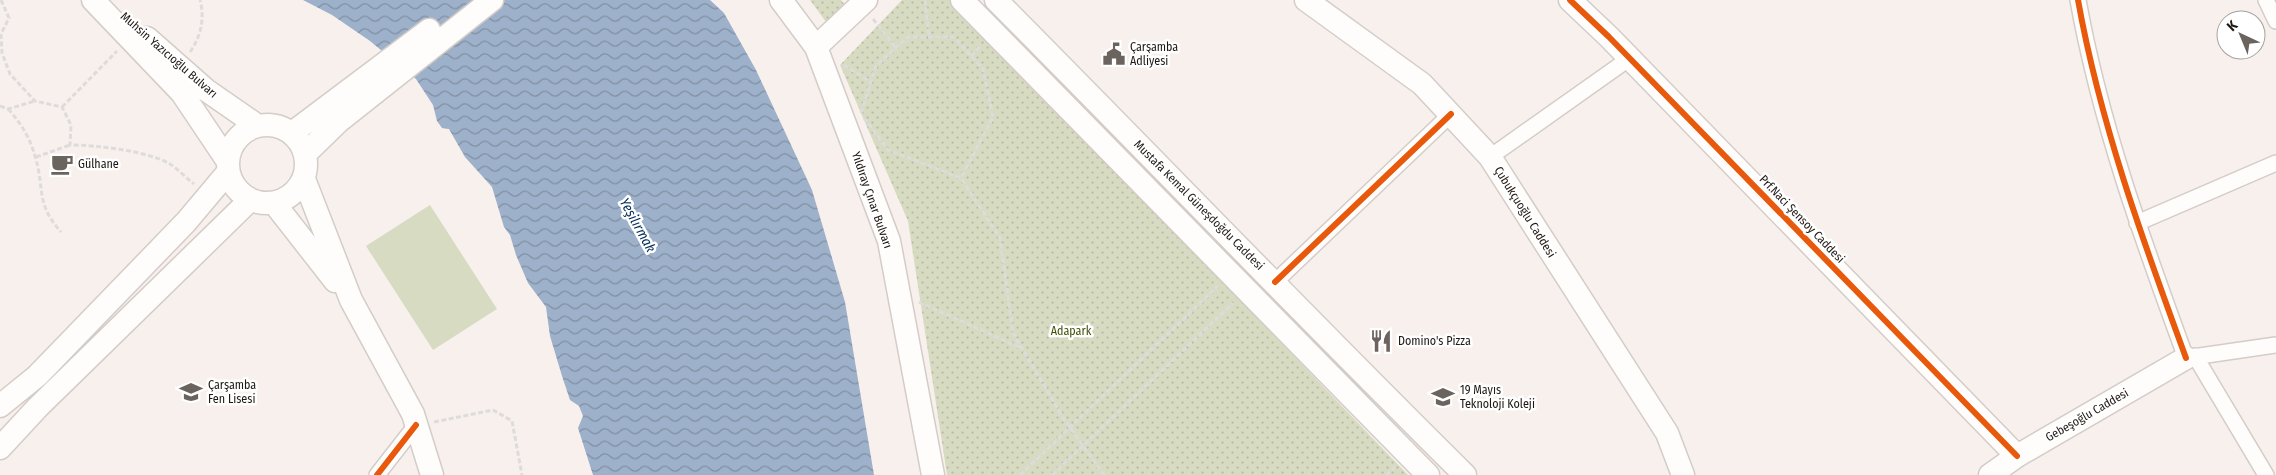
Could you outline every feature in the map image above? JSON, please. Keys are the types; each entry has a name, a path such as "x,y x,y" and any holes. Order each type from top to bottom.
{"main road":[{"name":"Muhsin Yazıcıoğlu Bulvarı","path":"92,0 182,93 228,166"},
{"name":"Muhsin Yazıcıoğlu Bulvarı","path":"105,0 206,90 258,126"},
{"path":"305,154 334,114 468,0"},
{"path":"292,133 334,114 492,0"},
{"name":"Yıldıray Çınar Bulvarı","path":"781,0 816,47 889,241 933,475"},
{"name":"Mustafa Kemal Güneşdoğdu Caddesi","path":"962,0 1428,475"},
{"name":"Mustafa Kemal Güneşdoğdu Caddesi","path":"996,0 1275,282 1360,371 1466,475"},
{"name":"Çubukçuoğlu Caddesi","path":"1306,0 1422,84 1490,157 1667,433 1683,475"},
{"name":"Prf.Naci Şensoy Caddesi","path":"1570,0 1630,58 2017,456"},
{"path":"816,47 864,2"},
{"path":"270,124 282,127 292,133 300,142 305,154 307,167 304,179 297,190 287,198 274,203 250,200 240,193 232,183 228,166 231,148 237,138 246,130 258,126 270,124"},
{"path":"0,406 37,376 186,222 228,166"},
{"path":"304,179 351,300 413,414 432,475"},
{"path":"0,448 38,407 250,200"},
{"path":"274,203 351,300"},
{"name":"Gebeşoğlu Caddesi","path":"1990,475 2017,456 2191,357"}],"street":[{"path":"2078,0 2089,60 2137,222 2191,357 2266,475"},
{"path":"2266,0 2276,21"},
{"path":"1490,157 1630,58"},
{"path":"1275,282 1451,114"},
{"path":"2137,222 2276,163"},
{"path":"2191,357 2276,345"},
{"path":"377,475 416,425"}],"path":[{"path":"1,0 9,18 1,34 2,53 10,74 35,101"},
{"path":"180,67 196,43 204,15 200,0"},
{"path":"925,0 929,37"},
{"path":"864,2 896,48"},
{"path":"961,178 993,117 983,69 954,37 908,37 876,66 861,113 888,150 961,178 1000,238 1013,333 1070,427 1104,475"},
{"path":"62,108 129,38"},
{"path":"8,109 35,101 62,108 71,125 70,144"},
{"path":"0,106 8,109 22,124 36,157 39,186 44,207 51,222 61,232"},
{"path":"36,157 70,144 92,145 138,154 169,163 207,196"},
{"path":"1020,475 1231,274"},
{"path":"1052,475 1247,290"},
{"path":"898,292 1022,349"},
{"path":"416,425 493,410 512,421 522,475"}],"green space":[{"path":"810,0 841,0 848,8 829,26"},
{"name":"Adapark","path":"902,0 953,0 1408,475 947,475 908,221 840,65"},
{"path":"430,205 497,309 433,350 366,246"}],"water":[{"name":"Yeşilırmak","path":"303,0 710,0 724,13 756,70 812,190 845,302 874,475 593,475 578,428 583,416 579,406 570,400 550,336 546,307 528,283 510,235 504,227 492,187 465,157 449,129 442,128 437,121 433,105 416,79 370,41 332,15"}],"cycle path":[{"path":"1570,0 1609,37 2017,456"},
{"path":"2078,0 2098,91 2124,181 2186,358"},
{"path":"1275,282 1451,114"},
{"path":"377,475 416,425"}],"place":[{"name":"Çarşamba Adliyesi","path":"1114,54"},
{"name":"Gülhane","path":"62,164"},
{"name":"Domino's Pizza","path":"1381,341"},
{"name":"Çarşamba Fen Lisesi","path":"191,392"},
{"name":"19 Mayıs Teknoloji Koleji","path":"1443,397"}]}
